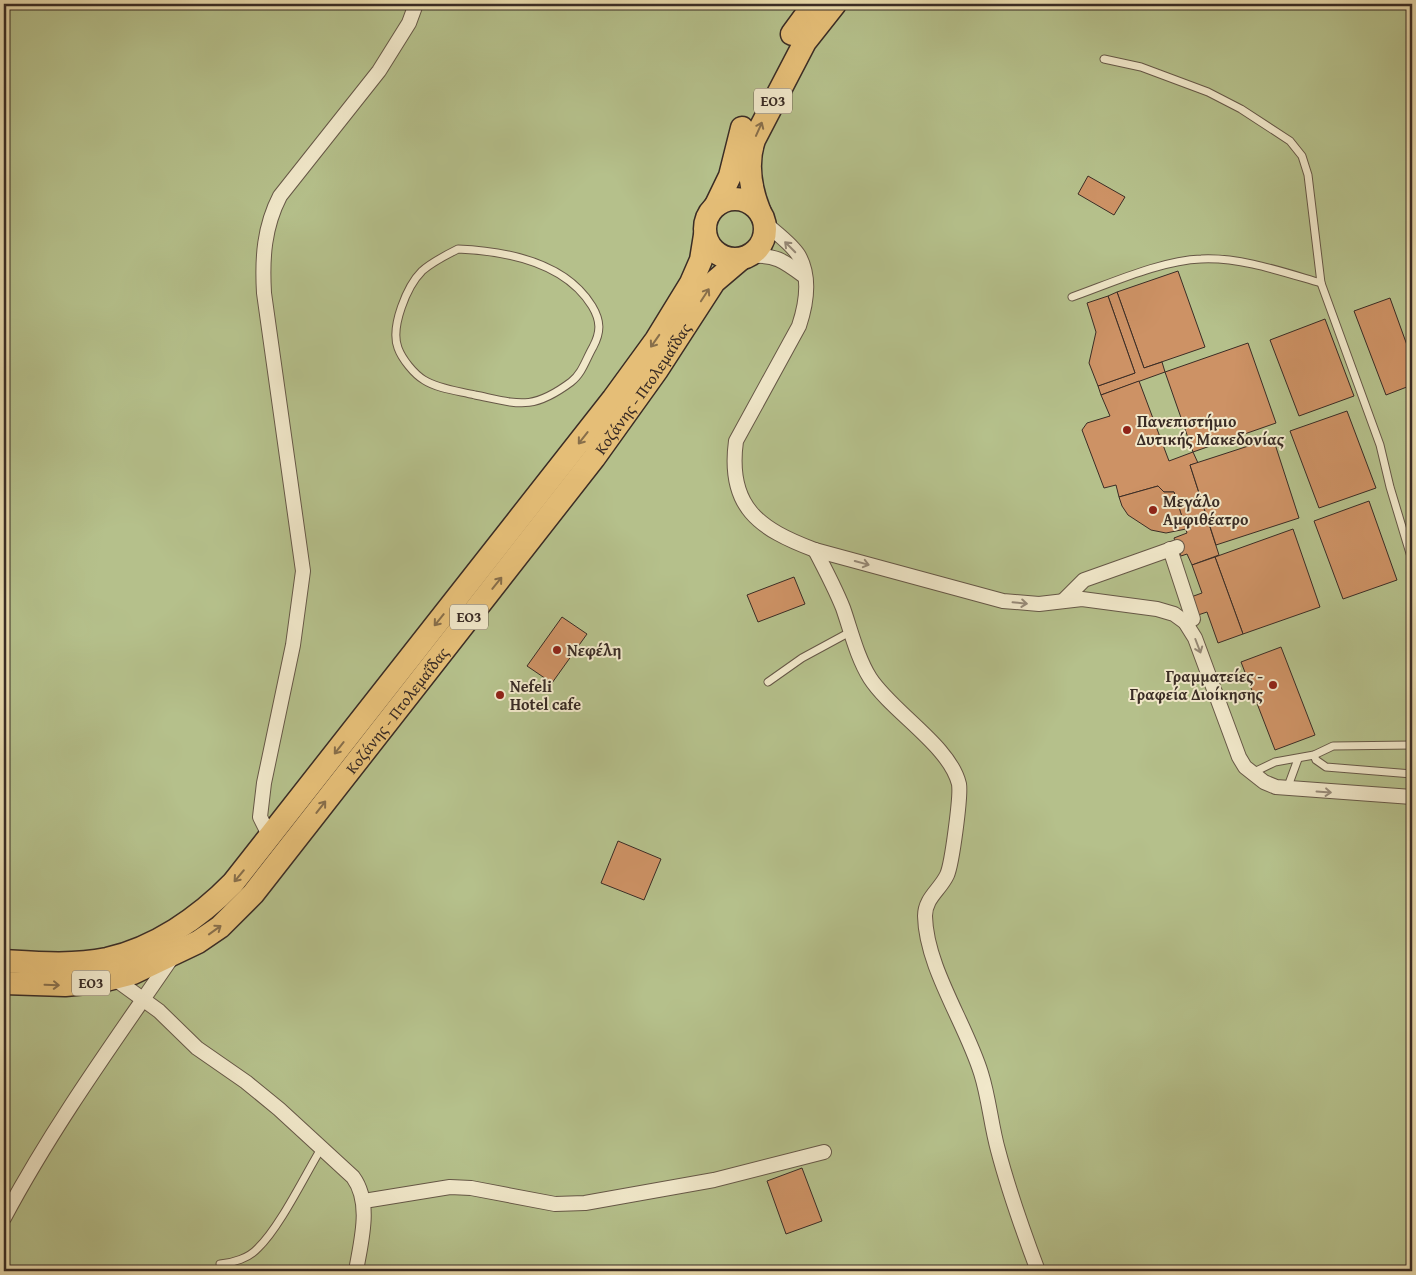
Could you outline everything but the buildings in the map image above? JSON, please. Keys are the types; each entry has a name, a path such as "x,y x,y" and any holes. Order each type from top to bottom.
{"main road":[{"name":"ΕΟ3","path":"705,235 706,219 727,184 738,141 748,114 782,50 814,4"},
{"name":"ΕΟ3","path":"745,257 762,242 762,217 750,177 754,140 800,50 834,4"},
{"path":"716,205 726,200 738,198 750,202 762,217"},
{"name":"Κοζάνης - Πτολεμαΐδας","path":"4,961 76,963 108,958 166,935 216,900 270,837 565,462 656,340 698,271 705,235"},
{"path":"705,235 710,246 718,254 730,259 745,257"},
{"name":"Κοζάνης - Πτολεμαΐδας","path":"4,983 65,985 116,979 174,955 220,926 253,894 571,488 657,370 714,282 726,270 745,257"}],"street":[{"path":"270,837 260,817 264,783 293,645 303,571 264,293 262,268 267,232 272,213 280,196 379,71 409,22 416,4"},
{"path":"762,217 800,257 804,276 805,306 799,326 736,441 734,468 742,499 759,521 779,536 815,550 1003,601 1031,604 1082,599 1157,609 1174,614 1185,622 1195,638 1238,757 1252,773 1264,782 1287,789 1412,797"},
{"path":"745,257 767,255 778,258 804,276"},
{"path":"1064,600 1084,580 1173,548 1193,619 1185,622"},
{"path":"815,550 843,608 850,632 870,678 928,739 951,767 958,783 959,801 950,867 941,885 927,904 925,915 927,929 942,979 981,1073 997,1149 1016,1214 1038,1271"},
{"path":"4,1218 27,1174 76,1095 174,955"},
{"path":"116,979 144,999 197,1048 246,1082 322,1147 353,1177 360,1188 364,1201 356,1271"},
{"path":"364,1201 450,1187 471,1188 555,1204 585,1203 714,1180 824,1152"}],"lane":[{"path":"1104,59 1141,67 1208,92 1241,109 1290,141 1302,156 1308,175 1321,283 1380,445 1390,487 1412,560"},
{"path":"458,249 496,252 521,258 566,278 584,294 599,317 598,337 577,377 540,401 525,404 442,387 424,380 410,367 398,347 400,309 409,291 422,272 458,249"},
{"path":"1072,297 1164,267 1199,259 1216,259 1264,267 1321,283"},
{"path":"768,682 802,658 850,632"},
{"path":"1252,773 1275,762 1314,755 1333,746 1412,745"},
{"path":"1314,755 1316,760 1326,767 1412,774"},
{"path":"1287,789 1298,758"},
{"path":"220,1264 239,1260 258,1249 277,1222 322,1147"}],"green space":[{"path":"4,4 1412,4 1412,1271 4,1271"}],"place":[{"name":"Πανεπιστήμιο Δυτικής Μακεδονίας","path":"1127,430"},
{"name":"Μεγάλο Αμφιθέατρο","path":"1153,510"},
{"name":"Νεφέλη","path":"557,650"},
{"name":"Γραμματείες - Γραφεία Διοίκησης","path":"1273,685"},
{"name":"Nefeli Hotel cafe","path":"500,695"}]}
